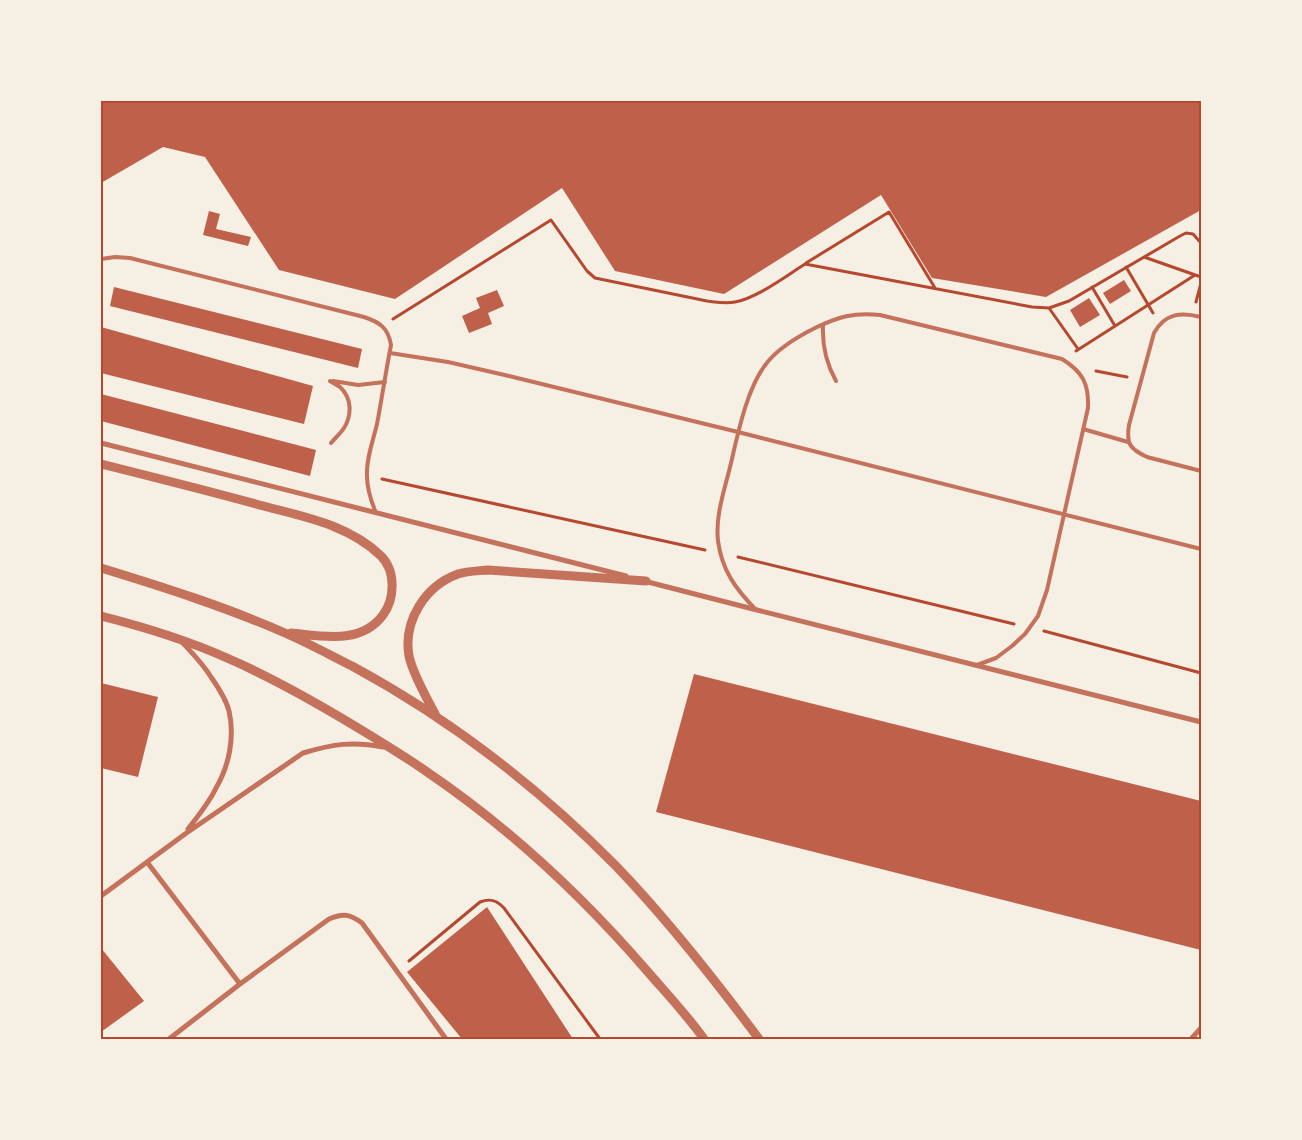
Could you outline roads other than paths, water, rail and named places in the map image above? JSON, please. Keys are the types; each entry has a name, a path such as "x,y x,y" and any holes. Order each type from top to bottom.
{"street":[{"path":"101,443 1201,722"},
{"path":"101,464 214,492 324,523 352,535 382,557 391,574 392,593 386,611 379,620 366,630 351,636 335,637 286,633"},
{"path":"101,568 224,608 286,633 400,693 436,716 496,759 536,792 616,866 657,910 759,1039"},
{"path":"436,716 413,669 409,655 408,640 415,612 423,599 433,588 445,580 458,574 488,570 646,582"},
{"path":"101,616 178,638 283,684 337,715 431,774 529,851 575,893 619,938 704,1039"},
{"path":"178,638 211,676 228,710 231,727 231,743 223,775 216,790 185,834"},
{"path":"101,896 185,834 303,753 345,743 389,748"},
{"path":"148,862 240,984"},
{"path":"169,1039 329,919 345,915 362,923 446,1039"},
{"path":"1191,1039 1201,1028"}],"lane":[{"path":"101,259 115,257 130,258 377,321 390,338 392,344 368,462 367,476 371,501 376,513"},
{"path":"757,610 742,595 731,580 725,567 718,541 719,510 738,432 751,394 766,364 779,351 792,341 838,318 867,313 1062,359 1074,366 1081,375 1086,385 1088,408 1047,590 1038,616 1030,628 1012,646 996,658 977,665"},
{"path":"1201,317 1183,314 1174,316 1159,324 1154,333 1127,434 1128,442 1133,450 1147,457 1201,471"},
{"path":"823,325 822,339 825,354 829,368 836,381"},
{"path":"390,353 448,362 738,432 1201,549"},
{"path":"331,443 344,429 349,418 350,407 347,396 340,387 330,381 358,385 385,382"},
{"path":"1083,429 1128,442"}]}
